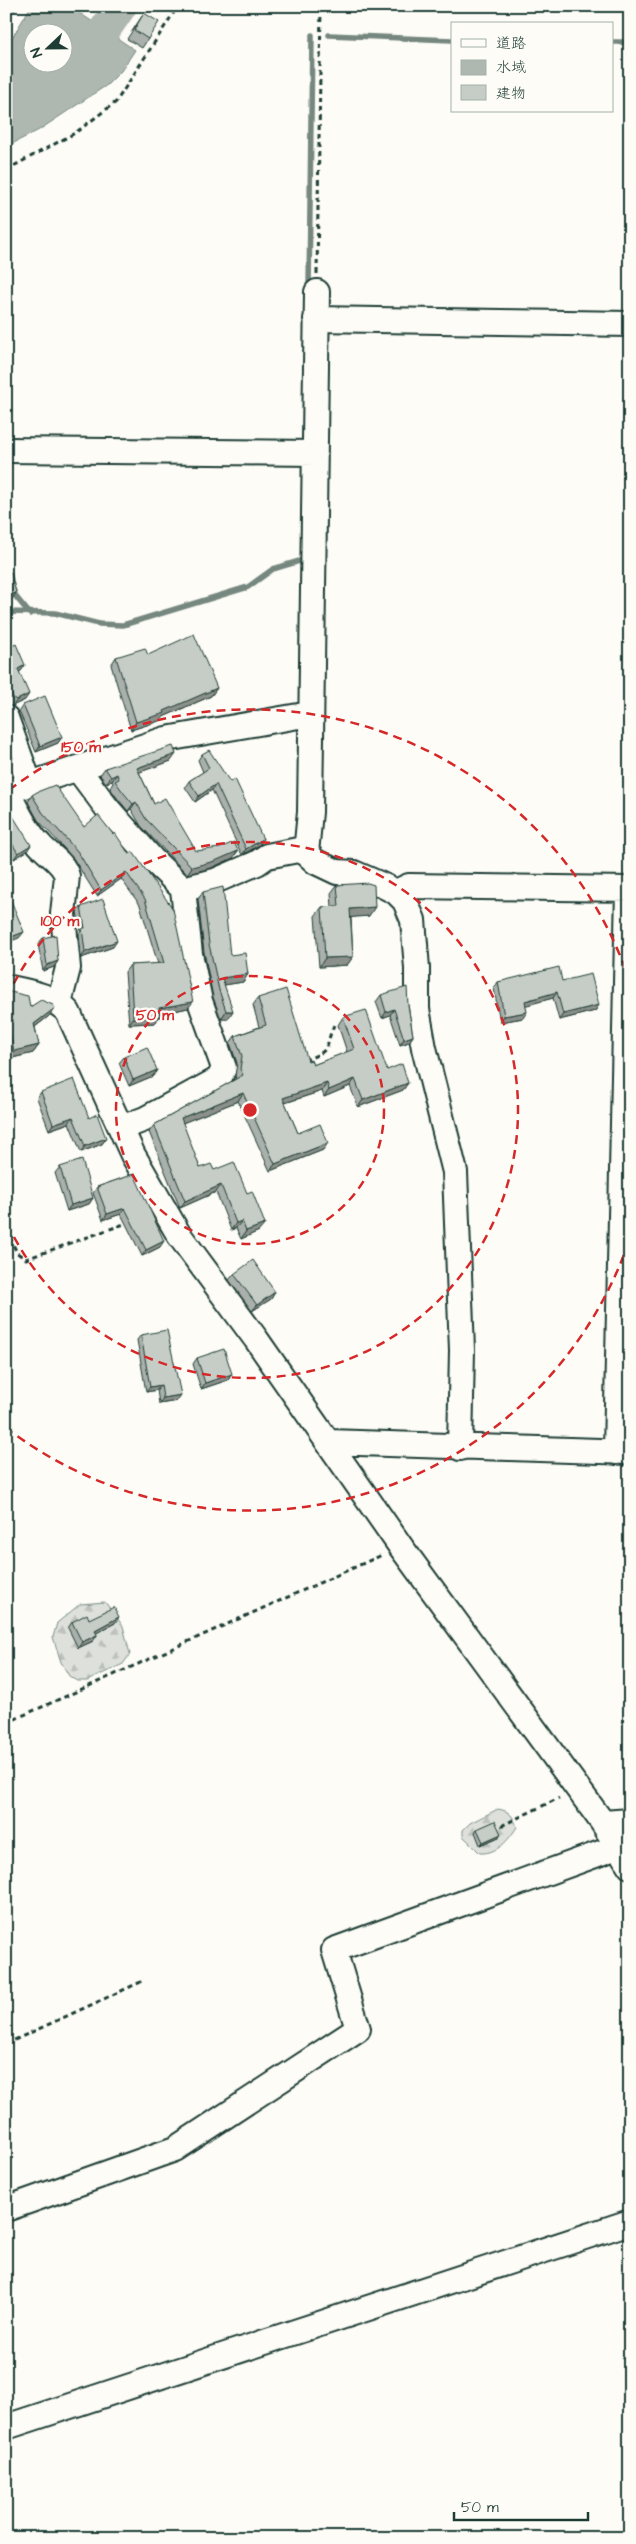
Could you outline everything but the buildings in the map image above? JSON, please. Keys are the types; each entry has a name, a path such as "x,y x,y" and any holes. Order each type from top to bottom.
{"street":[{"path":"306,853 310,812 317,292"},
{"path":"316,319 630,324"},
{"path":"6,450 314,452"},
{"path":"59,1002 68,968 63,914 67,876 61,864 35,838 7,792 78,769 121,752 166,739 310,714"},
{"path":"6,718 30,785"},
{"path":"78,769 113,816 183,890 190,954 206,1022 224,1068 222,1076 145,1119 121,1128"},
{"path":"183,890 215,881 257,863 267,856 298,850 306,853 321,865 337,872 354,874 396,892 405,901 413,920 417,968 417,1009 455,1172 461,1341 460,1448"},
{"path":"329,1442 460,1448 623,1452 629,889 409,886 396,892"},
{"path":"6,987 59,1002 68,1012 132,1155 163,1211 329,1442 401,1547 576,1789 603,1823 623,1857 334,1950 358,2028 175,2149 6,2209"},
{"path":"603,1823 630,1821"},
{"path":"6,2427 630,2222"}],"path":[{"path":"6,19 16,6"},
{"path":"6,170 75,133 116,102 178,6"},
{"path":"317,292 321,6"},
{"path":"303,1061 321,1055 328,1047 330,1032 335,1022"},
{"path":"6,1229 17,1253 26,1259 163,1211"},
{"path":"6,1723 401,1547"},
{"path":"501,1826 576,1789"},
{"path":"6,2044 145,1980"}],"green space":[{"path":"105,1602 123,1626 130,1654 123,1664 87,1681 78,1681 69,1676 61,1662 53,1637 57,1623 80,1604"},
{"path":"498,1809 510,1815 517,1827 502,1846 486,1853 480,1853 463,1836 463,1830 470,1823"}],"water":[{"path":"31,6 69,6 135,50 121,71 107,85 39,130 6,147 6,48"}],"waterway":[{"path":"6,118 44,96 66,78 84,60 121,6"},
{"path":"309,290 312,35"},
{"path":"329,35 451,40"},
{"path":"614,42 630,42"},
{"path":"6,612 55,613 99,624 123,625 248,587 273,569 306,559"},
{"path":"13,589 16,597 30,614"}]}
